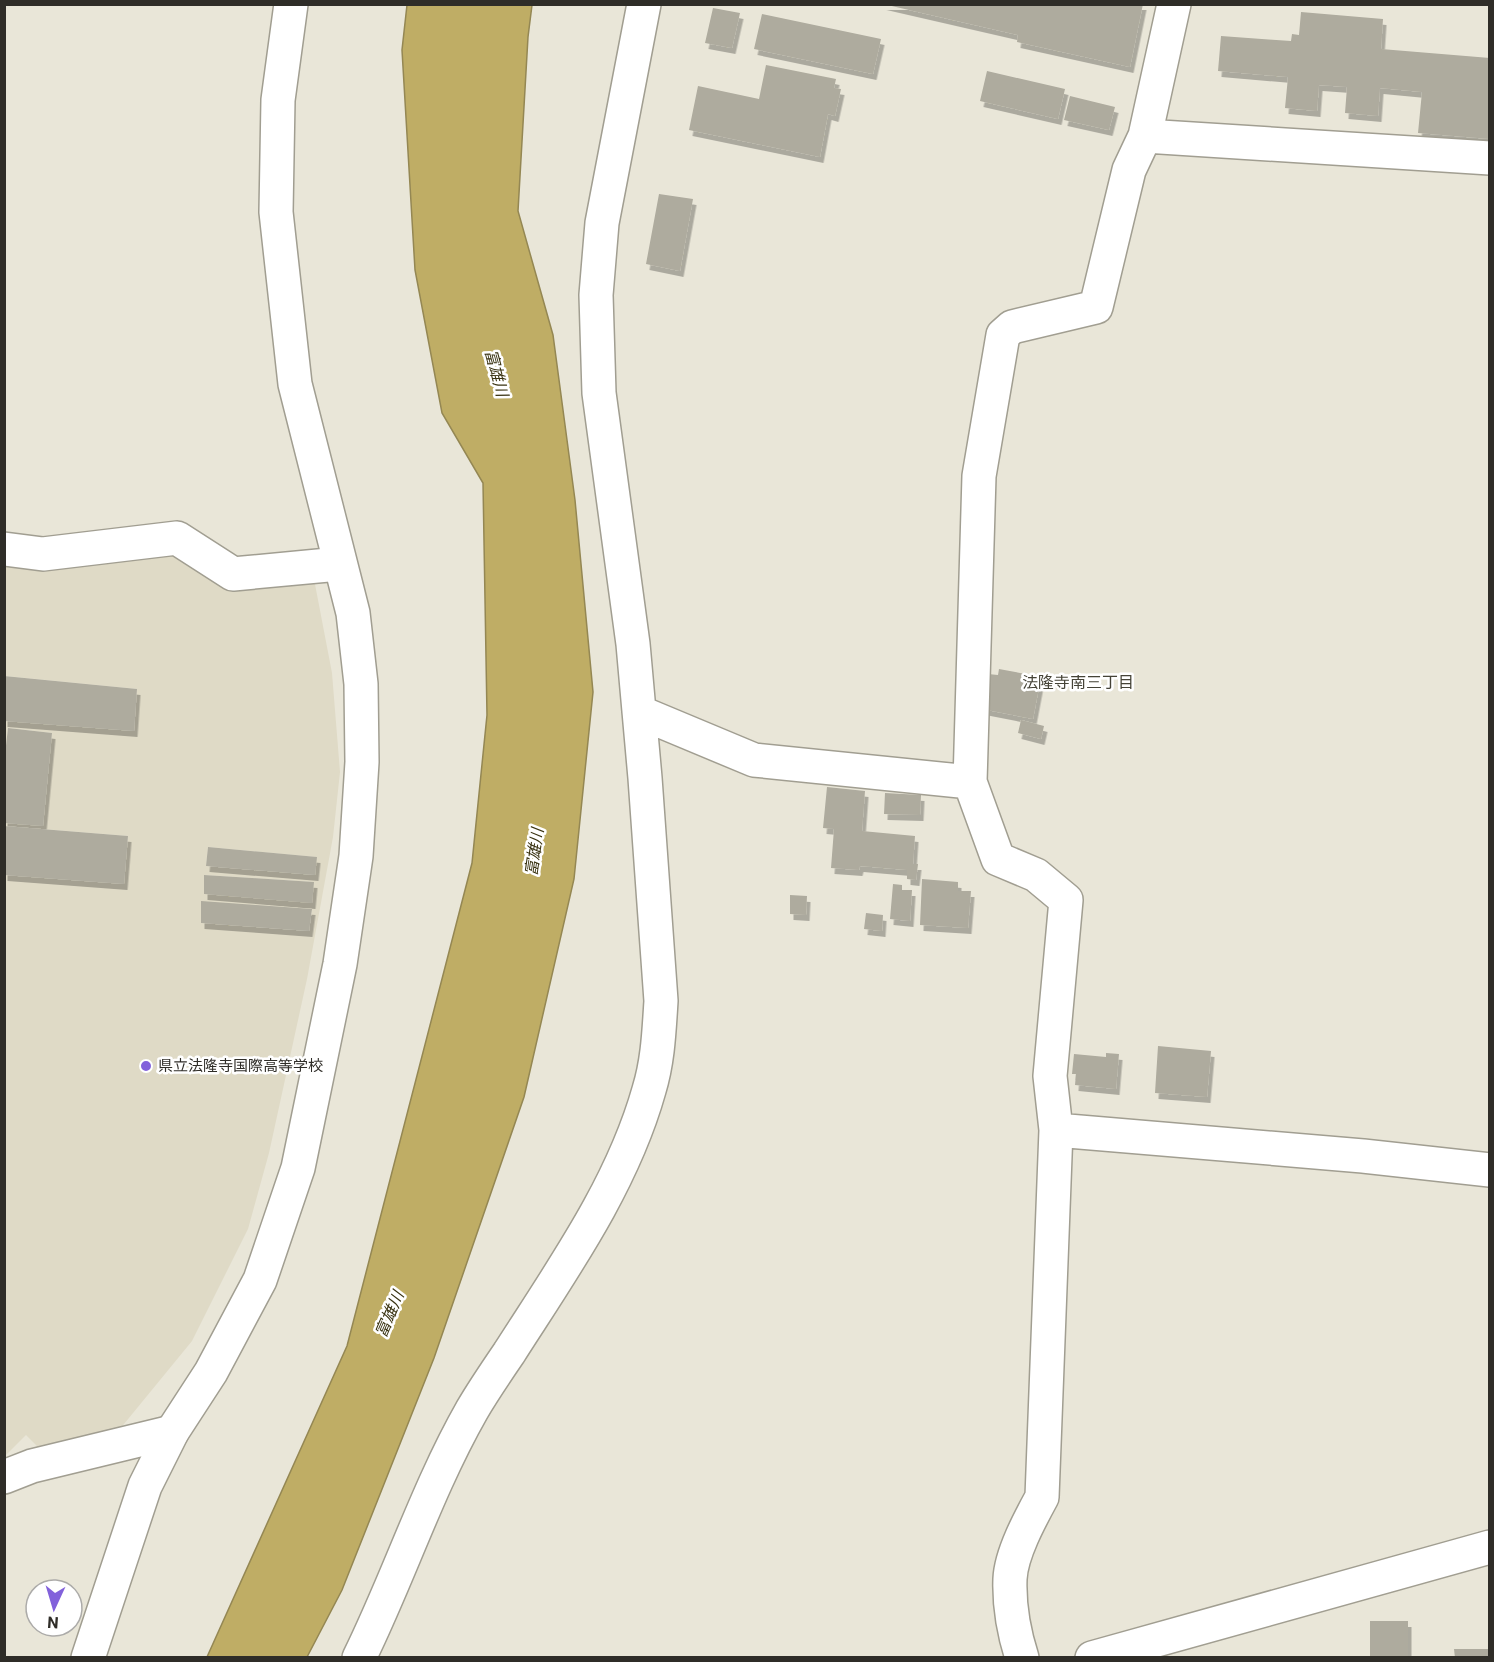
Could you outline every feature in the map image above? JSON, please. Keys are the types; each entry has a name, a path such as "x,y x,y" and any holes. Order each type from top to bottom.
{"street":[{"path":"88,1658 145,1486 172,1432 211,1372 260,1280 298,1168 332,1008 356,856 362,762 360,672 353,613 295,384 276,212 278,100 291,4"},
{"path":"359,1658 384,1608 439,1477 472,1410 560,1272 610,1187 636,1131 650,1088 658,1046 661,1001 639,712 633,644 599,393 596,295 602,222 644,4"},
{"path":"1022,1658 1014,1631 1010,1578 1022,1534 1042,1497 1056,1130 1050,1076 1066,900 1036,875 999,859 970,782 979,476 1003,335 1012,327 1096,307 1128,170 1145,136 1174,4"},
{"path":"1145,136 1490,158"},
{"path":"4,549 43,554 177,538 233,574 339,564"},
{"path":"639,712 754,760 970,782"},
{"path":"1056,1130 1363,1156 1490,1170"},
{"path":"4,1476 32,1466 172,1432"},
{"path":"1092,1658 1490,1547"}],"shaded area":[{"name":"県立法隆寺国際高等学校","path":"174,550 314,579 332,673 340,772 333,837 307,979 269,1153 248,1229 192,1341 115,1435 41,1450 26,1435 5,1456 5,875 124,884 128,836 5,826 5,823 43,826 52,733 8,728 5,763 5,721 134,731 137,689 5,676 5,563","holes":["208,847 316,857 315,875 206,866","204,875 313,882 312,902 204,894","201,902 312,910 309,931 201,923"]}],"water":[{"name":"富雄川","path":"407,5 532,5 528,37 518,211 553,335 575,500 593,692 574,879 524,1097 434,1358 342,1590 307,1657 207,1657 347,1346 472,863 487,715 483,483 442,413 415,270 402,50"}],"building":[{"path":"883,4 1143,4 1130,67 1017,42 1018,35"},
{"path":"713,8 740,13 732,48 705,43"},
{"path":"1301,12 1383,19 1381,49 1490,58 1490,139 1418,133 1422,92 1380,88 1378,116 1345,113 1347,87 1319,85 1317,111 1285,108 1288,77 1218,71 1221,36 1291,41 1292,34 1299,35"},
{"path":"762,14 881,39 873,74 754,49"},
{"path":"766,65 836,79 834,88 841,89 835,116 828,114 820,157 689,130 698,86 759,99"},
{"path":"987,71 1065,89 1058,119 980,101"},
{"path":"1070,96 1115,107 1109,130 1064,120"},
{"path":"659,194 693,199 680,271 646,264"},
{"path":"999,669 1041,677 1033,719 982,709 988,674 998,675"},
{"path":"4,676 137,689 134,731 4,721"},
{"path":"1021,720 1044,726 1041,739 1018,733"},
{"path":"8,728 52,733 43,826 4,823 4,763"},
{"path":"827,787 865,791 862,831 915,836 913,864 918,864 916,880 907,879 907,870 860,866 859,870 831,868 834,829 823,828"},
{"path":"885,793 921,795 920,815 884,814"},
{"path":"4,826 128,836 124,884 4,875"},
{"path":"208,847 317,857 315,875 206,866"},
{"path":"204,875 314,882 312,903 204,894"},
{"path":"922,879 958,882 958,891 971,891 968,928 920,925"},
{"path":"893,884 902,885 902,890 912,890 910,921 890,919"},
{"path":"790,895 807,896 806,915 790,914"},
{"path":"201,901 312,909 309,931 201,923"},
{"path":"866,913 883,915 882,931 864,929"},
{"path":"1158,1046 1211,1051 1207,1097 1155,1093"},
{"path":"1106,1053 1119,1054 1116,1089 1075,1085 1076,1074 1072,1074 1074,1054 1106,1057"},
{"path":"1370,1621 1408,1621 1408,1658 1370,1658"},
{"path":"1454,1649 1490,1649 1490,1658 1455,1658"}],"place":[{"name":"県立法隆寺国際高等学校","path":"146,1066"}],"district":[{"name":"法隆寺南三丁目","path":"1078,682"}]}
